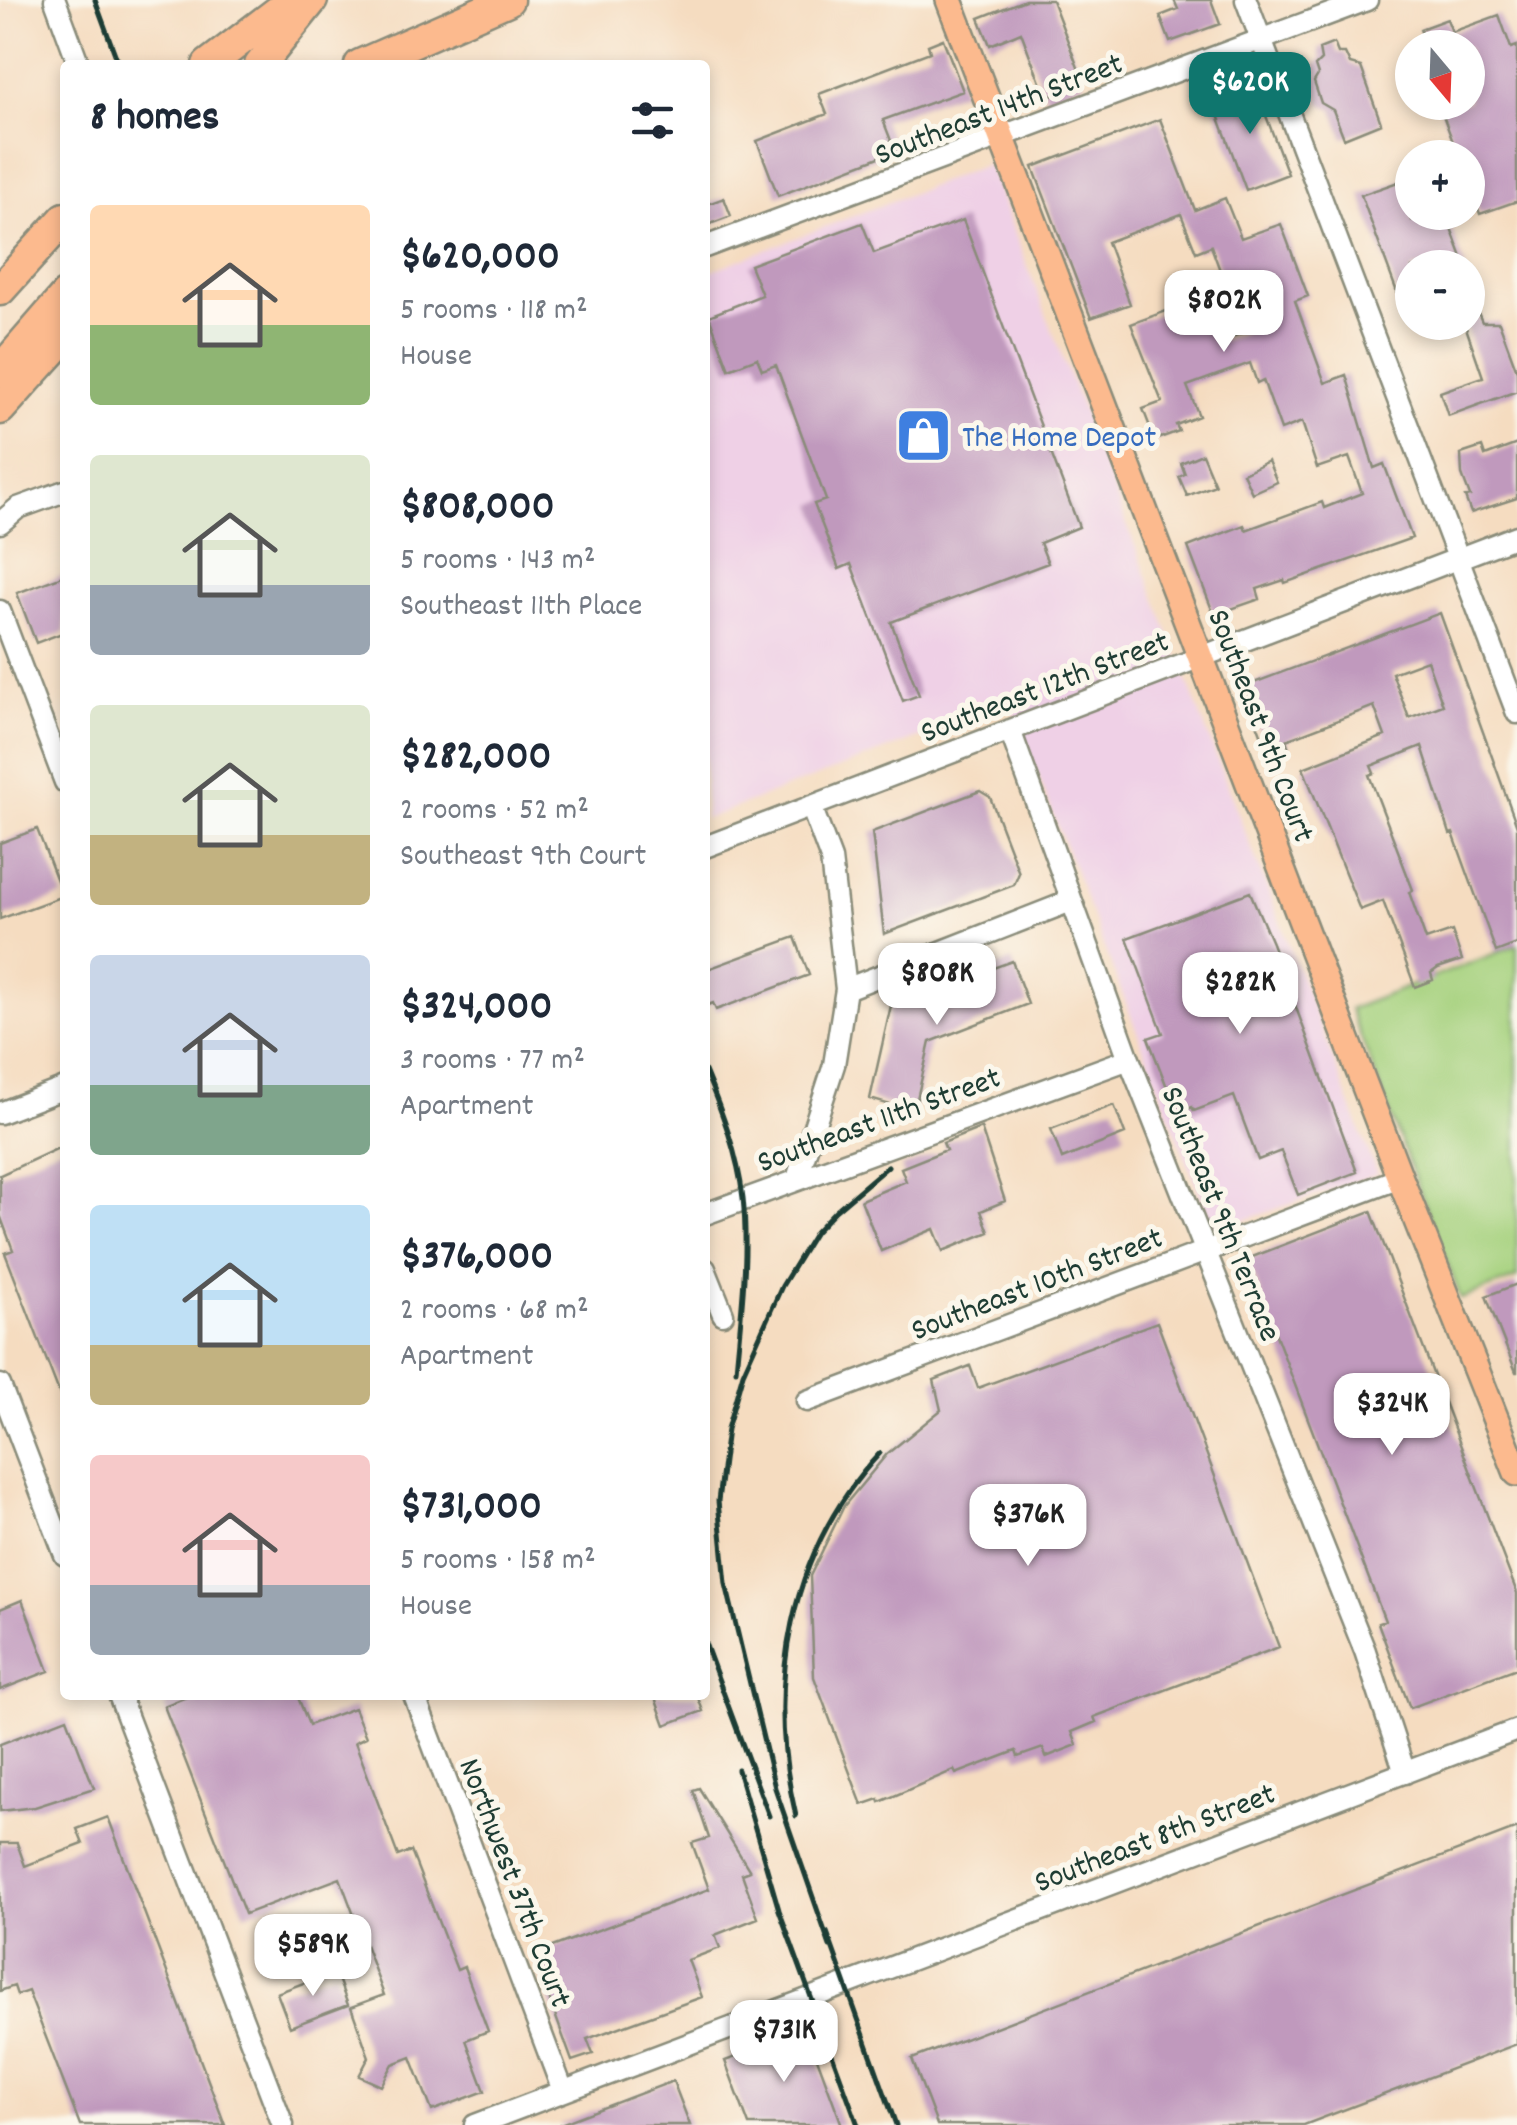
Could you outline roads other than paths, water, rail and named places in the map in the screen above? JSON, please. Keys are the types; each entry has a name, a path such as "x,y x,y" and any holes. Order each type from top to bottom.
{"highway":[{"path":"215,60 293,0"},
{"path":"264,60 312,0"},
{"path":"371,60 508,0"},
{"path":"3,286 60,223"},
{"path":"5,385 60,303"},
{"path":"5,385 60,341"}],"main road":[{"name":"Southeast 9th Court","path":"949,0 1400,1178 1517,1473"}],"street":[{"path":"55,0 77,60"},
{"path":"1246,0 1517,713"},
{"name":"Southeast 14th Street","path":"710,245 1367,0"},
{"path":"0,523 18,508 60,493"},
{"name":"Southeast 12th Street","path":"710,845 1517,536"},
{"path":"0,611 60,769"},
{"name":"Southeast 9th Terrace","path":"1010,730 1129,1059 1365,1651 1405,1772"},
{"path":"797,1179 834,1065 846,989 831,859 811,806"},
{"path":"846,989 1072,901"},
{"name":"Southeast 11th Street","path":"710,1212 1129,1059"},
{"path":"0,1113 60,1090"},
{"name":"Southeast 10th Street","path":"807,1401 1400,1178"},
{"path":"710,1282 722,1314"},
{"path":"0,1385 60,1541"},
{"path":"121,1700 283,2125"},
{"name":"Northwest 37th Court","path":"416,1700 564,2091"},
{"name":"Southeast 8th Street","path":"475,2125 1517,1730"}],"railway":[{"path":"95,0 117,60"},
{"path":"710,1084 737,1165 745,1219 736,1370"},
{"path":"830,1946 775,1788 726,1584 718,1501 727,1429 743,1373 782,1286 815,1232 888,1166"},
{"path":"796,1816 783,1719 792,1623 805,1577 824,1533 849,1492 880,1453"},
{"path":"710,1657 769,1816"},
{"path":"738,1770 779,1910 858,2125"},
{"path":"827,1932 896,2125"}],"place":[{"name":"The Home Depot","path":"923,435"}]}
